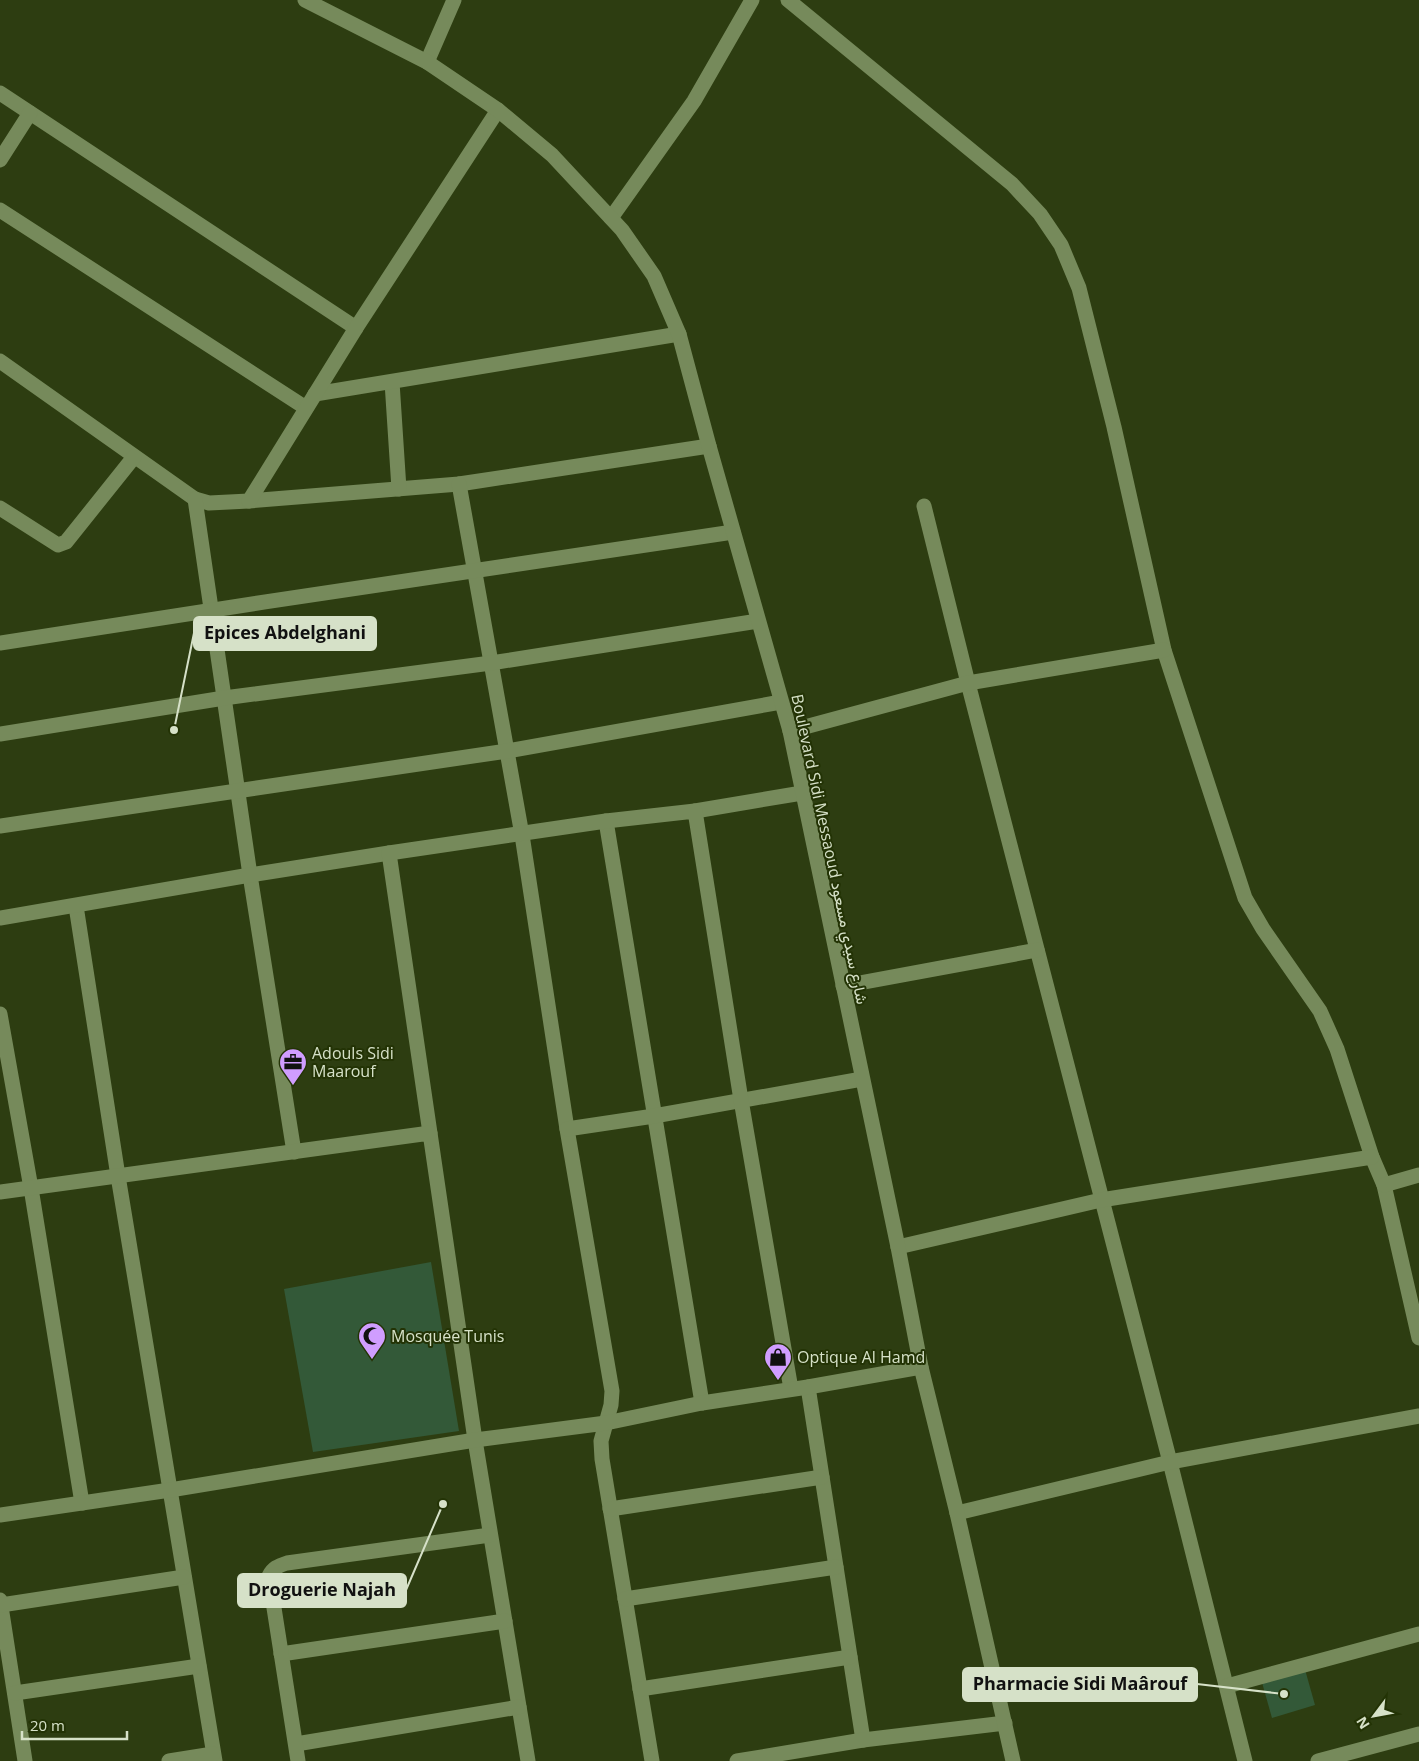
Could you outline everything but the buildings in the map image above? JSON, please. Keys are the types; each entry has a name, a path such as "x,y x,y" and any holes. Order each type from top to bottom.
{"street":[{"name":"Boulevard Sidi Messaoud شارع سيدي مسعود","path":"305,0 427,62 498,110 552,155 622,230 654,276 679,334 708,446 790,731 898,1247 921,1367 1013,1761"},
{"path":"427,62 454,0"},
{"path":"611,218 694,101 752,0"},
{"path":"788,0 1012,184 1040,214 1061,245 1079,288 1116,437 1164,650 1245,898 1263,929 1320,1011 1337,1049 1372,1157 1384,1184 1419,1338"},
{"path":"0,93 356,328"},
{"path":"248,501 356,328 498,110"},
{"path":"0,160 30,113"},
{"path":"0,210 306,408"},
{"path":"315,394 679,334"},
{"path":"0,362 195,499 209,503 459,484 708,446"},
{"path":"392,382 399,489"},
{"path":"0,508 58,545 62,544 66,542 134,457"},
{"path":"459,484 522,835 612,1391 611,1405 602,1441 602,1460 652,1761"},
{"path":"195,499 250,875 294,1152"},
{"path":"924,506 1036,950 1170,1462 1245,1761"},
{"path":"0,643 211,609 475,572 733,532"},
{"path":"0,734 224,698 491,663 758,621"},
{"path":"790,731 968,683 1164,650"},
{"path":"0,826 506,751 781,702"},
{"path":"0,918 388,853 522,835 606,821 695,811 802,793"},
{"path":"695,811 741,1100 791,1389"},
{"path":"606,821 702,1402"},
{"path":"388,853 475,1440 528,1761"},
{"path":"76,906 118,1176 214,1758 169,1761"},
{"path":"843,986 1036,950"},
{"path":"0,1014 31,1188 82,1503"},
{"path":"568,1128 654,1116 862,1079"},
{"path":"0,1192 430,1133"},
{"path":"898,1247 1101,1200 1372,1157"},
{"path":"1384,1184 1419,1175"},
{"path":"0,1515 170,1490 475,1440 606,1423 702,1402 808,1387 921,1367"},
{"path":"808,1387 863,1740"},
{"path":"956,1513 1170,1462 1419,1416"},
{"path":"610,1509 822,1477"},
{"path":"298,1761 269,1576 272,1570 278,1566 490,1535"},
{"path":"625,1599 836,1567"},
{"path":"25,1761 0,1602 184,1577"},
{"path":"281,1654 505,1621"},
{"path":"1227,1686 1419,1634"},
{"path":"640,1689 850,1657"},
{"path":"15,1693 199,1666"},
{"path":"296,1744 519,1707"},
{"path":"737,1761 863,1740 1004,1723"},
{"path":"1318,1761 1419,1734"}],"place":[{"name":"Epices Abdelghani","path":"174,730"},
{"name":"Adouls Sidi Maarouf","path":"293,1086"},
{"name":"Mosquée Tunis","path":"372,1360"},
{"name":"Optique Al Hamd","path":"778,1381"},
{"name":"Droguerie Najah","path":"443,1504"},
{"name":"Pharmacie Sidi Maârouf","path":"1284,1694"}]}
